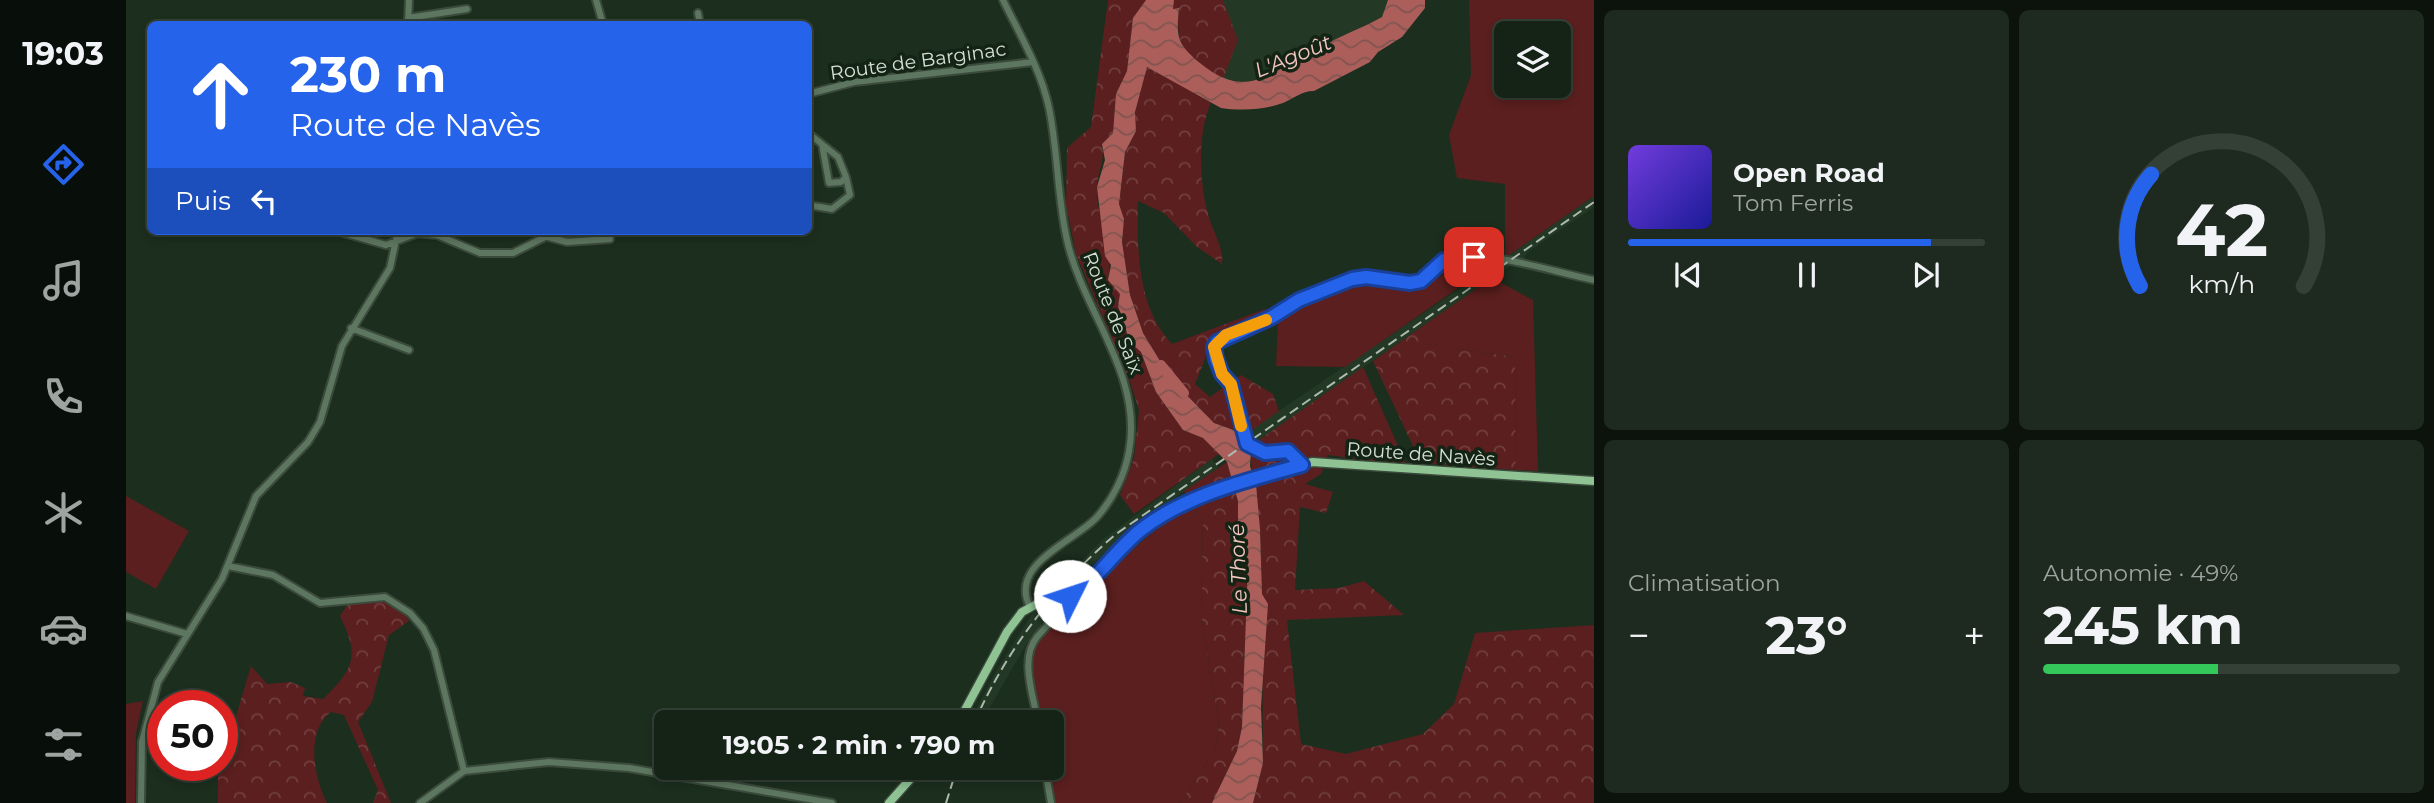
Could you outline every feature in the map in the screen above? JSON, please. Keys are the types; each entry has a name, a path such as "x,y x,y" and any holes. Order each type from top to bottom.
{"main road":[{"name":"Route de Navès","path":"1067,597 1084,587 1147,525 1175,509 1248,481 1302,465 1332,463 1594,481"},
{"path":"965,710 1007,632 1030,607 1067,597"},
{"path":"889,803 909,780"}],"street":[{"path":"409,0 408,21 467,9"},
{"path":"596,0 602,21"},
{"name":"Route de Saïx","path":"1003,0 1033,62 1049,106 1066,239 1123,376 1132,425 1126,466 1116,490 1090,524 1033,568 1026,586 1030,607"},
{"path":"698,13 699,21"},
{"name":"Route de Barginac","path":"812,93 854,82 1033,62"},
{"path":"812,136 838,157 850,195 832,209 812,206"},
{"path":"822,144 829,183 841,182 846,177"},
{"path":"351,235 386,245 414,235"},
{"path":"141,803 142,742 149,707 163,673 229,566 256,496 303,448 320,422 342,346 390,268 398,235"},
{"path":"437,235 480,253 513,253 551,235"},
{"path":"548,237 567,242 610,239"},
{"path":"1302,465 1288,451 1265,453 1247,444 1231,384 1222,374 1216,359 1214,347 1217,342 1272,317 1299,300 1359,277 1410,283 1421,281 1439,263 1449,258 1492,257 1594,280"},
{"path":"351,328 409,350"},
{"path":"229,566 273,575 320,603 385,597 410,613 423,628 434,650 464,771"},
{"path":"1036,710 1028,661 1029,649 1058,614 1067,597"},
{"path":"126,616 187,634"},
{"path":"420,803 464,771 549,762 629,768 832,803"},
{"path":"1047,780 1051,803"}],"shaded area":[{"path":"1180,0 1388,0 1382,17 1313,50 1276,74 1246,82 1223,79"},
{"path":"1594,196 1594,207 1528,252 1521,261 1505,258"},
{"path":"1499,262 1511,265 1256,442 1249,431"},
{"path":"1212,459 1218,468 1130,529 1058,597 1046,598 1103,539"},
{"path":"1055,605 1056,611 1031,636 988,710 976,710 994,675 1035,609"}],"green space":[{"path":"1108,0 1146,0 1133,19 1127,71 1116,94 1113,133 1102,144 1097,199 1109,256 1108,280 1120,294 1118,306 1130,342 1141,352 1156,392 1183,430 1203,438 1219,454 1134,514 1120,495 1134,458 1139,410 1129,379 1076,254 1066,205 1067,148 1091,127"},
{"path":"1174,0 1223,0 1238,40 1223,79 1201,66 1186,52 1179,34 1179,9 1173,9"},
{"path":"1469,0 1594,0 1594,196 1505,258 1505,184 1457,178 1449,135 1471,75"},
{"path":"1151,67 1211,103 1203,129 1203,190 1220,246 1222,264 1197,247 1164,213 1138,201 1141,277 1152,313 1172,344 1265,309 1268,317 1253,330 1209,349 1195,384 1210,397 1241,375 1273,394 1279,411 1242,437 1239,432 1214,423 1171,379 1143,333 1130,295 1122,242 1124,219 1119,204 1125,152 1136,131 1135,112 1144,70"},
{"path":"1468,261 1494,263 1345,367 1276,366 1278,318 1302,302 1355,282 1418,289"},
{"path":"1492,278 1533,300 1538,471 1516,470 1515,357 1426,344 1417,330"},
{"path":"1417,330 1427,344 1515,357 1516,470 1421,463 1373,361"},
{"path":"1363,367 1407,466 1328,455 1321,474 1305,484 1333,492 1326,513 1300,507 1295,590 1339,588 1364,581 1404,615 1287,620 1301,744 1346,754 1423,734 1454,704 1475,633 1594,625 1594,803 1253,803 1263,763 1262,594 1260,529 1249,447"},
{"path":"1227,462 1238,501 1238,546 1248,561 1242,727 1237,751 1212,803 1180,803 1215,750 1219,724 1201,614 1203,523 1184,491"},
{"path":"126,496 189,531 156,589 126,572"},
{"path":"1194,508 1203,523 1201,614 1219,724 1215,750 1180,803 1049,803 1045,780 1064,780 1064,710 1033,710 1023,658 1096,584 1142,542 1179,515"},
{"path":"374,600 385,602 402,612 409,621 389,635 372,702 358,722 391,803 373,803 378,790 344,715 331,712 318,731 314,755 318,781 327,803 218,803 218,781 238,781 238,709 251,666 267,684 291,682 305,688 303,696 323,699 342,679 351,661 350,642 340,616 348,604"},
{"path":"143,701 136,733 135,803 126,803 126,704"}],"water":[{"path":"1146,0 1174,0 1173,9 1179,8 1178,33 1182,45 1216,74 1243,82 1268,75 1382,17 1388,0 1425,0 1425,8 1402,37 1378,52 1370,62 1314,91 1268,107 1221,108 1147,67 1135,112 1136,131 1125,152 1119,204 1124,219 1122,242 1130,295 1143,333 1171,379 1214,423 1239,432 1251,451 1250,466 1256,484 1260,529 1262,594 1268,604 1261,707 1263,763 1253,803 1212,803 1237,751 1242,727 1248,561 1238,546 1238,501 1227,462 1203,438 1183,430 1156,392 1141,352 1130,342 1118,306 1120,294 1108,280 1111,265 1105,256 1097,187 1105,160 1102,144 1113,133 1116,94 1127,71 1133,18"}],"waterway":[{"name":"Le Thoré","path":"1161,365 1184,393"}],"railway":[{"path":"980,710 1017,644 1034,620 1073,575 1116,534 1594,202"},
{"path":"946,803 953,780"}],"slow traffic":[{"path":"1241,426 1231,384 1222,374 1214,347 1226,335 1266,320"}],"route":[{"path":"1070,596 1084,587 1119,549 1164,514 1220,491 1302,465 1297,457 1288,451 1265,453 1247,444 1231,384 1222,374 1216,359 1214,347 1217,342 1226,335 1272,317 1299,300 1352,279 1366,277 1416,282 1426,279 1444,260 1456,256 1474,257"}],"water label":[{"name":"L'Agoût","path":"1293,56"}]}
